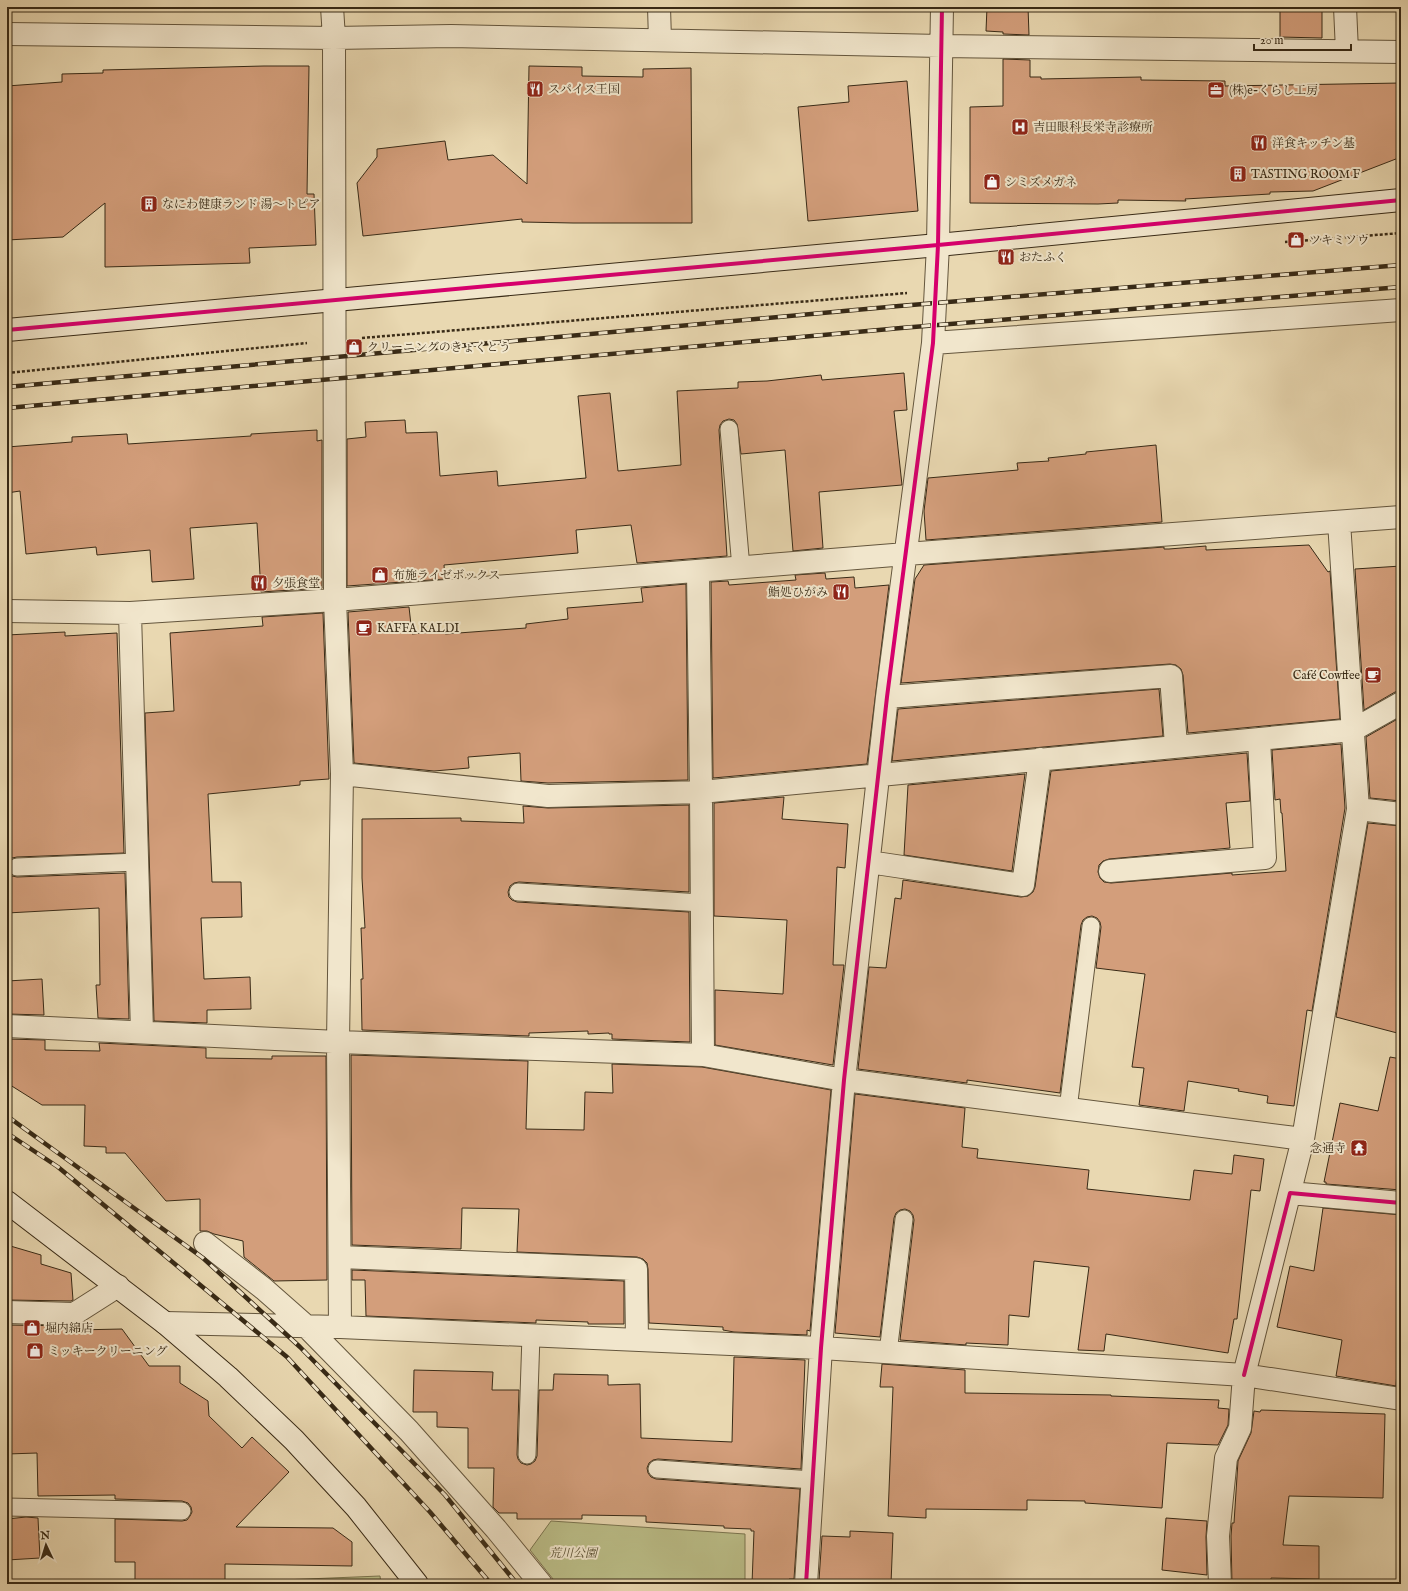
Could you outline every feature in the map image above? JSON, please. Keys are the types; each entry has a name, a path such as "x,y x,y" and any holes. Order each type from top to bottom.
{"street":[{"path":"332,7 334,38 335,600 342,774 338,1042 340,1327"},
{"path":"659,7 660,40"},
{"path":"806,1584 821,1348 844,1080 887,697 933,344 938,245 942,7"},
{"path":"1345,7 1347,51"},
{"path":"7,34 334,38 451,36 941,46 1401,52"},
{"path":"7,330 938,245 1401,200"},
{"path":"933,344 1401,310"},
{"path":"7,611 130,613 335,600 698,572 906,554 1401,517"},
{"path":"1220,1584 1218,1536 1226,1458 1240,1428 1244,1376 1303,1139 1358,809 1340,522"},
{"path":"698,572 702,792 703,1055"},
{"path":"130,613 142,1032"},
{"path":"887,697 1171,676 1176,746"},
{"path":"342,774 548,796 702,792 1353,730 1401,703"},
{"path":"1110,871 1265,858 1259,739"},
{"path":"869,862 1023,885 1040,759"},
{"path":"1358,809 1401,814"},
{"path":"7,1026 338,1042 703,1055 844,1080 1303,1139"},
{"path":"1290,1192 1401,1203"},
{"path":"7,1202 165,1323 228,1377 294,1440 356,1507 412,1581"},
{"path":"205,1243 264,1289 306,1326 409,1431 496,1529 541,1584"},
{"path":"340,1257 636,1268 636,1340"},
{"path":"7,1312 74,1314 118,1286"},
{"path":"165,1323 340,1327 821,1348 1244,1376 1401,1399"}],"lane":[{"path":"729,429 741,568"},
{"path":"17,867 137,862"},
{"path":"518,892 702,903"},
{"path":"1068,1109 1091,926"},
{"path":"888,1353 904,1219"},
{"path":"527,1455 531,1336"},
{"path":"657,1470 813,1480"},
{"path":"7,1507 182,1511"}],"path":[{"path":"1281,242 1401,233"},
{"path":"7,373 334,340 936,290"}],"green space":[{"name":"荒川公園","path":"551,1521 745,1534 745,1584 557,1584 530,1550"},
{"path":"380,1576 381,1584 233,1584 233,1582"}],"building":[{"path":"987,7 1028,7 1029,35 1003,34 1003,32 986,31"},
{"path":"1280,7 1322,7 1322,38 1280,37"},
{"path":"1003,59 1030,60 1030,77 1041,77 1041,79 1141,77 1141,80 1225,81 1225,86 1401,83 1401,157 1313,191 1270,192 1270,194 1185,199 1186,201 1118,200 1118,203 1098,204 970,203 970,107 1003,106"},
{"path":"309,66 307,194 314,194 316,245 249,248 250,263 105,267 105,203 63,237 7,240 7,86 62,82 62,74 103,73 103,70"},
{"path":"529,66 582,67 582,76 643,77 643,69 691,68 692,223 522,222 522,219 363,236 357,183 377,157 377,149 445,141 448,160 493,155 527,184"},
{"path":"907,81 918,211 808,221 798,107 849,102 848,86"},
{"path":"904,373 907,410 894,411 902,485 819,492 823,548 793,551 785,450 741,454 737,424 734,420 729,419 723,421 719,430 727,556 637,563 631,525 576,530 578,553 444,565 445,579 347,586 347,439 366,437 365,422 405,420 406,433 437,432 440,476 497,471 498,486 586,478 578,396 610,393 618,471 681,465 677,391 738,388 738,382 767,381 821,375 822,380"},
{"path":"317,430 317,441 322,440 322,588 261,592 257,523 190,528 194,579 152,582 150,550 97,555 96,547 26,554 20,491 7,493 7,447 72,442 72,437 127,434 128,444"},
{"path":"1156,445 1162,522 926,540 924,511 928,478 1018,470 1017,463 1049,461 1048,458 1086,454 1086,452"},
{"path":"1309,545 1328,572 1330,571 1340,719 1188,733 1183,675 1181,669 1176,665 1170,664 901,683 915,579 924,565 1164,547 1164,549 1169,549 1206,546 1206,550"},
{"path":"1401,566 1401,691 1395,692 1364,710 1355,569"},
{"path":"825,573 826,579 854,577 855,588 889,585 867,764 713,778 711,582 728,581 729,585 796,580 795,575"},
{"path":"686,584 688,780 548,783 521,781 520,753 468,757 469,768 434,771 354,763 348,612 409,607 412,634 445,631 445,634 526,628 526,624 568,619 567,608 643,602 641,588"},
{"path":"323,613 329,779 300,781 300,785 208,794 212,882 241,882 242,917 201,918 204,979 250,977 251,1009 207,1010 207,1023 154,1021 145,713 174,711 170,633 263,626 262,617"},
{"path":"65,632 65,636 117,633 124,853 17,857 12,858 8,862 7,868 7,635"},
{"path":"1159,689 1163,736 892,761 898,709"},
{"path":"1401,717 1401,801 1370,798 1366,737"},
{"path":"1341,744 1345,808 1312,1011 1307,1010 1294,1106 1267,1103 1268,1096 1238,1091 1239,1089 1188,1081 1184,1111 1139,1105 1144,1068 1132,1067 1145,974 1096,968 1101,927 1097,918 1092,916 1083,920 1081,925 1060,1093 967,1080 967,1083 858,1069 869,967 886,968 895,898 901,899 903,880 1021,897 1028,896 1033,892 1035,887 1051,771 1247,753 1250,801 1226,803 1230,848 1109,859 1103,861 1099,865 1098,872 1100,878 1104,882 1111,883 1232,873 1232,875 1286,871 1280,799 1275,800 1272,750"},
{"path":"1025,774 1012,871 904,855 908,785"},
{"path":"784,797 782,819 848,824 845,868 837,867 833,965 844,965 833,1065 715,1045 715,990 783,994 787,920 714,916 714,803"},
{"path":"689,805 689,892 519,882 510,886 508,892 509,897 517,902 689,912 690,1042 612,1039 612,1034 609,1033 588,1034 588,1031 529,1033 529,1036 362,1030 361,979 363,979 361,928 365,928 362,878 362,819 461,818 461,821 524,823 523,806 548,808"},
{"path":"1368,823 1401,826 1401,1034 1336,1017"},
{"path":"7,868 8,872 12,876 17,877 125,873 129,1019 98,1018 96,985 100,985 99,908 7,913"},
{"path":"42,979 44,1015 7,1014 7,981"},
{"path":"7,1039 45,1040 45,1050 100,1051 99,1043 206,1048 206,1058 272,1059 272,1056 326,1056 327,1280 274,1281 244,1257 243,1241 207,1231 200,1231 200,1199 166,1201 125,1153 106,1153 106,1147 84,1146 85,1105 42,1105 7,1083"},
{"path":"351,1055 528,1061 526,1129 584,1130 585,1092 613,1093 612,1064 702,1067 831,1090 810,1331 807,1330 807,1335 734,1332 723,1330 723,1327 649,1323 648,1269 647,1263 643,1259 637,1257 517,1252 519,1209 462,1208 461,1249 352,1245"},
{"name":"念通寺","path":"1390,1057 1401,1059 1401,1190 1326,1184 1326,1182 1324,1182 1340,1103 1378,1111"},
{"path":"855,1094 965,1108 962,1147 978,1149 977,1158 1089,1170 1087,1189 1190,1200 1194,1170 1232,1174 1234,1155 1264,1159 1260,1191 1251,1190 1237,1319 1234,1319 1228,1353 1106,1334 1104,1351 1078,1350 1089,1267 1034,1261 1029,1317 1009,1315 1008,1345 966,1343 966,1345 900,1340 914,1220 910,1211 905,1209 896,1213 894,1218 880,1337 835,1333"},
{"path":"1323,1208 1401,1215 1401,1311 1396,1386 1336,1376 1342,1340 1277,1327 1290,1266 1314,1271"},
{"path":"7,1245 41,1255 41,1264 71,1273 73,1300 7,1300"},
{"path":"352,1270 624,1281 624,1324 588,1324 588,1322 536,1320 536,1323 366,1316 365,1280 352,1280"},
{"path":"7,1325 75,1326 75,1330 122,1329 149,1366 180,1366 180,1383 208,1401 209,1416 242,1448 252,1437 289,1472 236,1527 333,1528 352,1542 352,1566 225,1564 225,1584 135,1584 135,1562 115,1562 115,1519 182,1521 187,1520 190,1516 192,1512 191,1507 188,1503 182,1501 115,1499 115,1495 38,1496 37,1453 7,1454"},
{"path":"734,1357 805,1360 801,1469 658,1459 649,1463 647,1468 648,1473 651,1477 656,1479 800,1489 794,1579 789,1579 789,1584 752,1584 754,1531 751,1531 751,1529 646,1522 646,1516 582,1515 582,1519 517,1519 517,1513 499,1513 493,1507 494,1468 468,1468 468,1428 437,1427 437,1412 413,1412 414,1370 493,1372 492,1390 519,1390 517,1455 521,1463 527,1465 535,1461 537,1456 539,1390 553,1390 554,1374 608,1375 608,1385 640,1384 641,1438 732,1442"},
{"path":"882,1364 965,1370 965,1393 1111,1395 1219,1400 1218,1408 1229,1409 1228,1425 1218,1445 1167,1443 1162,1508 1085,1503 1085,1501 1027,1500 1027,1510 926,1509 926,1518 888,1516 893,1387 880,1387"},
{"path":"1261,1410 1385,1414 1383,1498 1289,1496 1283,1545 1319,1546 1319,1579 1271,1578 1271,1584 1232,1584 1231,1536 1232,1523 1234,1523 1238,1461 1251,1433 1254,1411 1260,1412"},
{"path":"26,1517 38,1518 40,1558 7,1560 7,1519"},
{"path":"1166,1518 1207,1521 1207,1575 1162,1570"},
{"path":"850,1531 893,1533 891,1584 848,1584 848,1581 819,1580 822,1536 850,1537"}],"railway":[{"path":"7,387 899,306 1401,265"},
{"path":"7,408 901,328 1401,287"},
{"path":"7,1116 203,1258 300,1347 445,1495 517,1584"},
{"path":"7,1133 58,1167 287,1357 430,1512 491,1584"}],"cycle path":[{"path":"806,1584 821,1348 844,1080 887,697 933,343 938,245 942,7"},
{"path":"7,330 938,245 1401,200"},
{"path":"1244,1375 1290,1193 1401,1203"}],"place":[{"name":"スパイス王国","path":"535,89"},
{"name":"(株)e-くらし工房","path":"1216,90"},
{"name":"吉田眼科長栄寺診療所","path":"1020,127"},
{"name":"洋食キッチン基","path":"1259,143"},
{"name":"TASTING ROOM F","path":"1238,174"},
{"name":"シミズメガネ","path":"992,182"},
{"name":"なにわ健康ランド 湯～トピア","path":"149,204"},
{"name":"ツキミソウ","path":"1296,240"},
{"name":"おたふく","path":"1006,257"},
{"name":"クリーニングのきょくとう","path":"354,347"},
{"name":"布施ライゼボックス","path":"380,575"},
{"name":"夕張食堂","path":"259,583"},
{"name":"鮨処ひがみ","path":"841,592"},
{"name":"KAFFA KALDI","path":"364,628"},
{"name":"Café Cowffee","path":"1373,675"},
{"name":"念通寺","path":"1359,1148"},
{"name":"堀内綿店","path":"32,1328"},
{"name":"ミッキークリーニング","path":"35,1351"}]}
